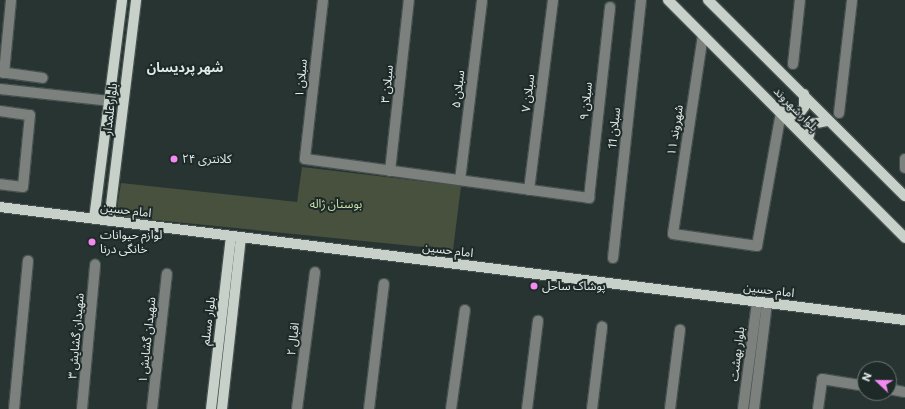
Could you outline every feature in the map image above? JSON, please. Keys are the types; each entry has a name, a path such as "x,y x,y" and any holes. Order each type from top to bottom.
{"main road":[{"name":"بلوار علمدار","path":"94,219 111,101 122,0"},
{"name":"بلوار علمدار","path":"109,221 136,0"},
{"name":"بلوار شهروند","path":"668,0 905,238"},
{"name":"بلوار شهروند","path":"708,0 804,94 827,121 905,196"},
{"path":"779,110 789,115 799,114 804,107 804,94"},
{"path":"808,139 812,124 827,121"},
{"name":"امام حسین","path":"0,208 892,318"},
{"name":"بلوار مسلم","path":"211,409 231,236"},
{"name":"بلوار مسلم","path":"222,409 241,237"},
{"path":"892,318 905,316"},
{"path":"892,318 905,320"}],"street":[{"path":"11,0 2,73 43,78"},
{"name":"سبلان ۱","path":"323,0 305,159 390,171"},
{"name":"سبلان ۳","path":"390,171 409,0"},
{"name":"سبلان ۵","path":"460,180 482,0"},
{"name":"سبلان ۷","path":"529,190 553,0"},
{"name":"سبلان 11","path":"613,258 641,0"},
{"path":"793,64 800,0"},
{"path":"839,113 852,0"},
{"name":"سبلان ۹","path":"529,190 589,198 610,7"},
{"name":"شهروند ۱۱","path":"703,35 673,230 677,235 753,246 758,243 779,110"},
{"path":"0,88 111,101"},
{"path":"0,111 30,115 23,187 0,184"},
{"path":"390,171 529,190"},
{"path":"14,409 28,261"},
{"name":"شهیدان گشایش ۳","path":"82,409 95,265"},
{"name":"اقبال ۲","path":"297,409 315,272"},
{"name":"شهیدان گشایش ۱","path":"152,409 167,274"},
{"path":"369,409 384,284"},
{"name":"بلوار بهشت","path":"743,409 762,302"},
{"name":"بلوار بهشت","path":"754,409 762,302"},
{"path":"451,409 465,310"},
{"path":"527,409 538,322"},
{"path":"592,409 602,327"},
{"path":"670,409 680,330"},
{"path":"818,409 822,379 857,385"}],"green space":[{"name":"بوستان ژاله","path":"302,167 461,186 453,250 116,216 121,183 297,202"}],"place":[{"name":"کلانتری ۲۴","path":"174,159"},
{"name":"لوازم حیوانات خانگی درنا","path":"92,242"},
{"name":"پوشاک ساحل","path":"534,286"}],"district":[{"name":"شهر پردیسان","path":"185,67"}]}
